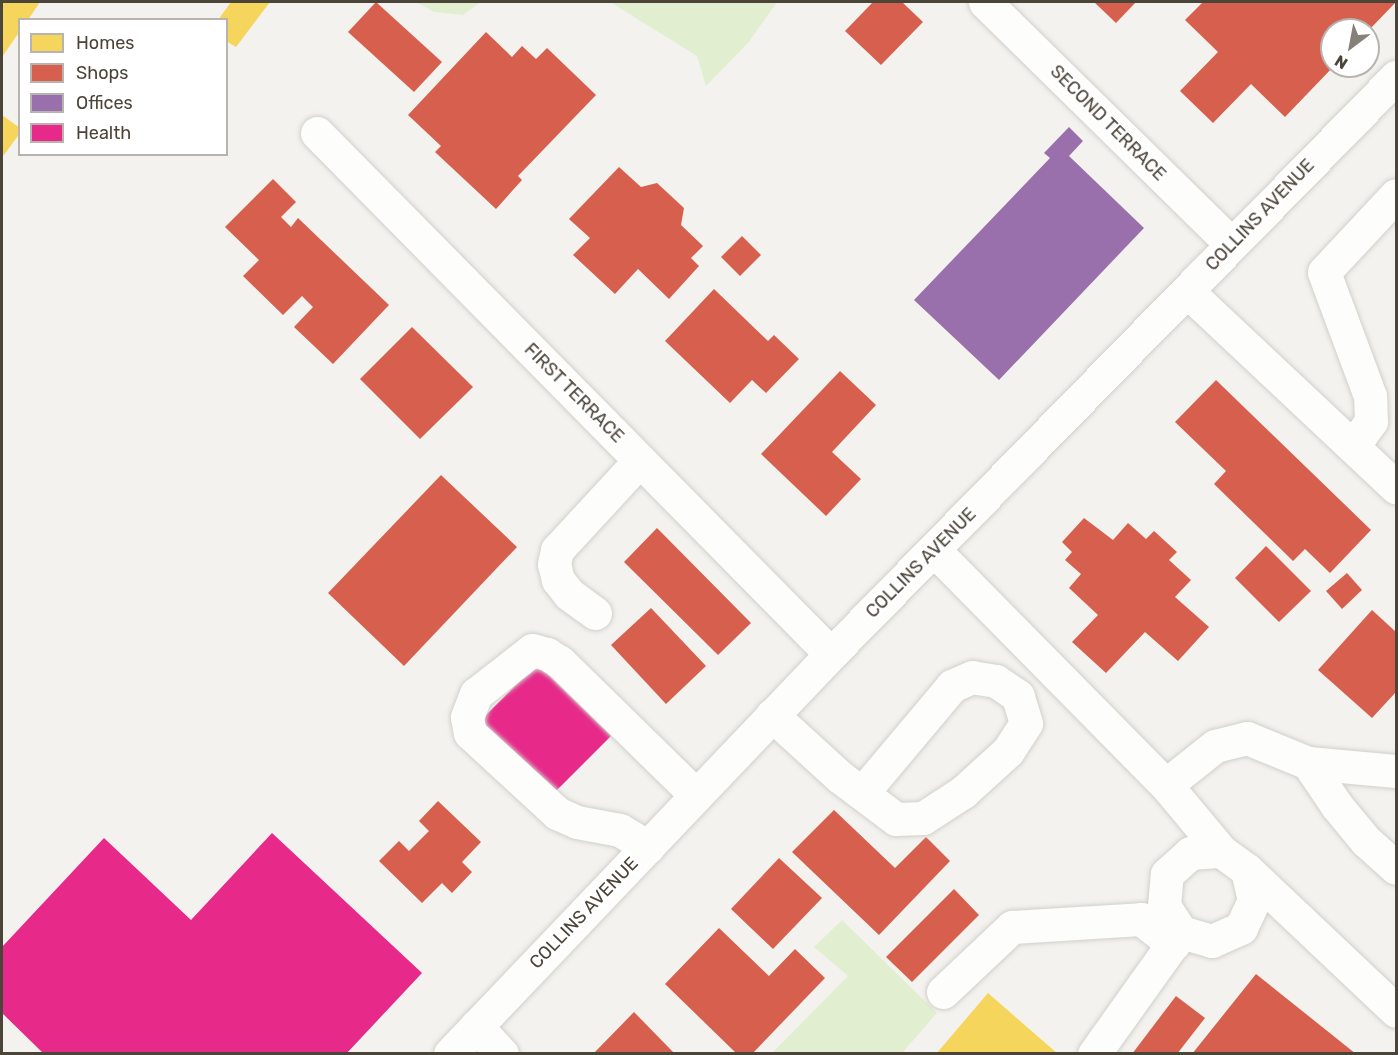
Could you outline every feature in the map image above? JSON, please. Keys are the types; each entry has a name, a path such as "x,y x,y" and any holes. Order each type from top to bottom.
{"street":[{"name":"SECOND TERRACE","path":"985,2 1231,244"},
{"name":"COLLINS AVENUE","path":"450,1053 831,654 1396,77"},
{"name":"FIRST TERRACE","path":"317,133 831,654"},
{"path":"1353,446 1371,421 1370,396 1324,272 1396,195"},
{"path":"1187,291 1353,446 1394,478"},
{"path":"595,613 569,594 558,580 554,564 556,550 640,460"},
{"path":"934,550 1166,785 1234,860 1396,1011"},
{"path":"648,847 620,830 577,822 557,813 470,733 467,717 476,694 531,650 547,654 560,662 696,795"},
{"path":"772,715 840,777 863,792 896,819 923,818 963,792 1008,751 1026,723 1018,696 996,681 972,677 952,686 863,792"},
{"path":"1166,785 1215,746 1247,738 1308,763 1396,771"},
{"path":"1308,763 1337,806 1359,832 1396,868"},
{"path":"1177,938 1164,906 1167,874 1190,853 1234,860"},
{"path":"943,992 1012,927 1141,919 1177,938 1212,941 1241,928 1254,900 1234,860"},
{"path":"1094,1053 1177,938"},
{"path":"476,1026 502,1053"}],"green space":[{"path":"416,2 481,2 463,15 434,12"},
{"path":"610,2 777,2 748,43 706,86 697,56"},
{"path":"842,920 937,1013 902,1053 772,1053 848,976 814,947"}],"building: Homes":[{"path":"2,2 40,2 29,18 18,18 18,34 2,57"},
{"path":"231,2 270,2 236,47 228,42 228,18 219,18"},
{"path":"2,115 18,127 18,136 4,155 2,154"},
{"path":"988,993 1058,1054 936,1054"}],"building: Shops":[{"path":"376,2 442,62 414,92 348,32"},
{"path":"873,2 902,2 923,22 881,65 845,31"},
{"path":"1094,2 1136,2 1116,23"},
{"path":"1203,2 1396,2 1380,19 1320,18 1320,78 1322,78 1285,117 1251,84 1213,123 1180,91 1218,52 1185,20"},
{"path":"486,32 512,57 522,46 536,59 547,48 596,95 518,176 522,180 496,209 435,152 441,146 408,115"},
{"path":"619,167 641,187 657,183 684,208 681,225 703,246 691,258 699,266 669,299 638,269 615,294 573,255 590,238 569,219"},
{"path":"273,179 296,202 281,217 291,227 298,218 389,305 333,364 294,327 313,307 302,296 283,315 243,276 259,260 225,227"},
{"path":"742,236 761,255 740,276 721,257"},
{"path":"714,289 768,341 774,335 799,359 766,393 752,380 730,403 665,341"},
{"path":"412,327 473,387 420,439 360,379"},
{"path":"840,371 876,405 832,452 861,479 826,516 761,454"},
{"path":"1216,380 1371,530 1330,573 1305,549 1293,561 1214,484 1226,471 1175,422"},
{"path":"441,475 517,547 404,666 328,593"},
{"path":"1084,518 1113,540 1128,523 1146,539 1154,531 1177,552 1169,560 1191,580 1175,597 1209,627 1178,661 1145,632 1106,673 1072,642 1098,615 1069,588 1081,574 1065,560 1072,552 1062,542"},
{"path":"657,528 751,623 718,655 624,562"},
{"path":"1266,546 1311,591 1279,622 1235,578"},
{"path":"1347,573 1362,590 1342,609 1326,591"},
{"path":"651,608 706,666 666,704 611,645"},
{"path":"1372,610 1396,632 1396,692 1372,718 1318,670"},
{"path":"438,801 481,842 462,862 472,872 452,893 442,883 422,903 379,861 399,841 409,851 429,831 419,821"},
{"path":"834,810 895,868 926,837 950,861 879,935 792,852"},
{"path":"779,858 822,898 773,949 731,909"},
{"path":"954,889 979,915 912,982 886,957"},
{"path":"719,928 769,976 795,949 825,978 752,1054 737,1054 665,984"},
{"path":"1256,974 1356,1054 1192,1054"},
{"path":"1176,996 1205,1018 1177,1054 1132,1054"},
{"path":"634,1012 675,1054 593,1054"}],"building: Offices":[{"path":"1069,127 1083,141 1069,156 1144,228 999,380 914,300 1050,158 1044,153"}],"building: Health":[{"path":"537,664 611,736 551,796 477,724"},
{"path":"272,833 422,973 346,1054 44,1054 2,1013 2,947 104,838 191,920"}]}
